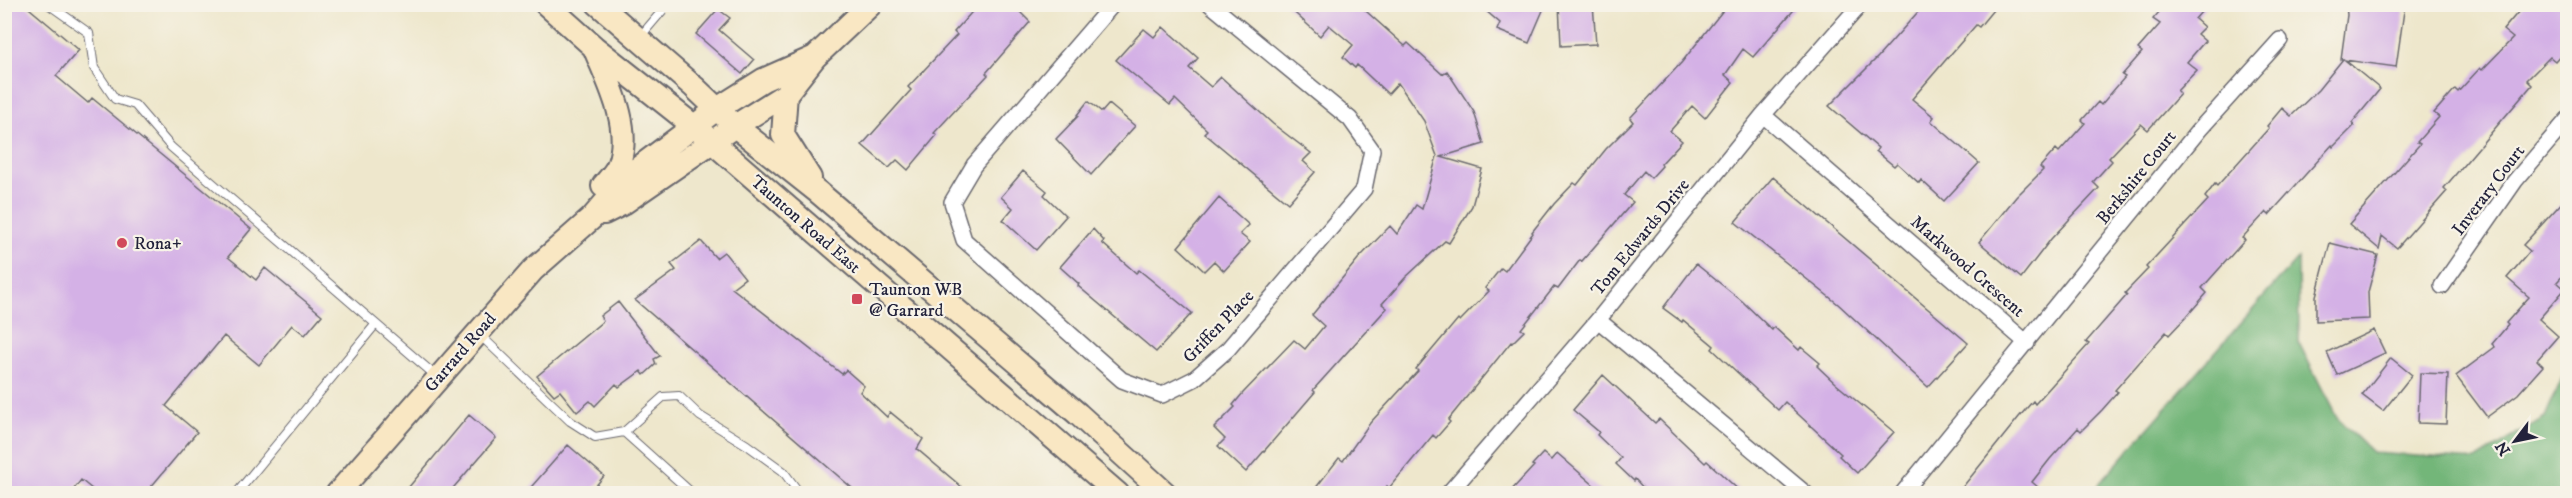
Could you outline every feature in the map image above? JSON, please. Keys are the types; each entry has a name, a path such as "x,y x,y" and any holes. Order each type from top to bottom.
{"main road":[{"name":"Taunton Road East","path":"546,4 594,47 695,127 1118,494"},
{"name":"Taunton Road East","path":"598,4 735,126 818,192 1078,414 1166,494"},
{"name":"Garrard Road","path":"592,218 622,204 735,126 786,94 815,57 871,4"},
{"path":"564,241 619,164 622,130 618,110 594,47"},
{"name":"Garrard Road","path":"337,494 533,270 592,218 629,175 717,109 763,80 815,57"},
{"path":"786,94 783,135 818,192"}],"street":[{"name":"Griffen Place","path":"1113,4 974,165 952,202 964,240 1122,380 1162,395 1194,379 1228,349 1364,189 1372,150 1350,119 1210,4"},
{"name":"Tom Edwards Drive","path":"1448,494 1598,320 1763,115 1861,4"},
{"name":"Berkshire Court","path":"2027,343 2199,130 2280,40"},
{"name":"Markwood Crescent","path":"1763,115 2027,343 1902,494"},
{"name":"Inverary Court","path":"2442,286 2516,181 2568,119"},
{"path":"1598,320 1806,494"}],"lane":[{"path":"48,4 89,33 94,68 115,99 135,105 171,147 438,377"},
{"path":"638,39 662,12"},
{"path":"236,494 375,325"},
{"path":"477,332 570,421 595,436 624,432 663,397 679,396 700,416 783,471 800,494"},
{"path":"624,432 693,494"}],"green space":[{"path":"2298,258 2299,343 2337,418 2373,453 2476,460 2545,417 2567,367 2567,493 2091,493"}],"building":[{"name":"Rona+","path":"10,4 24,4 79,50 56,76 88,103 92,98 251,229 228,257 256,280 265,268 322,315 305,335 292,325 259,365 224,336 166,406 197,432 145,494 98,494 81,480 70,494 13,494 4,486 4,11"},
{"path":"979,4 1026,4 1020,12 1030,22 986,73 988,75 934,133 937,135 908,170 897,160 889,168 862,145 911,90 908,87 957,35 954,32"},
{"path":"1285,4 1358,4 1405,46 1408,43 1442,74 1447,71 1474,112 1484,144 1441,157 1482,169 1472,206 1449,243 1445,241 1405,278 1382,304 1387,308 1313,390 1315,392 1246,472 1218,446 1225,439 1214,428 1235,407 1233,405 1243,393 1294,340 1305,349 1324,326 1312,315 1358,259 1390,226 1397,234 1416,205 1422,209 1437,156 1424,121 1398,83 1388,94 1357,65 1355,68 1343,57 1353,45 1329,25 1320,36"},
{"path":"1478,4 1535,4 1544,8 1529,43 1497,30 1500,23"},
{"path":"1559,4 1593,4 1596,44 1561,46"},
{"path":"1728,4 1799,4 1753,57 1743,49 1725,75 1733,82 1705,118 1692,106 1670,131 1682,141 1651,178 1644,171 1624,195 1633,202 1582,261 1580,260 1558,289 1554,287 1521,329 1524,331 1511,342 1448,420 1450,422 1436,438 1433,435 1389,488 1387,486 1382,494 1311,494 1339,458 1343,461 1370,423 1418,371 1416,369 1458,319 1460,321 1489,291 1485,288 1501,268 1505,271 1554,204 1574,183 1577,185 1606,149 1633,122 1630,118 1682,62"},
{"path":"1925,4 1998,4 1979,27 1976,25 1912,99 1934,117 1931,121 1979,163 1944,201 1921,180 1919,183 1897,163 1894,166 1876,151 1878,148 1829,106 1878,57"},
{"path":"2166,4 2208,4 2195,19 2204,27 2197,34 2205,41 2187,62 2197,70 2177,91 2180,94 2148,130 2141,124 2109,158 2112,161 2093,182 2099,188 2051,239 2021,278 1979,242 2016,197 2043,170 2040,167 2056,149 2059,152 2085,123 2082,120 2098,102 2101,105 2125,77 2122,75 2142,52 2138,49 2160,24 2153,19"},
{"path":"2405,4 2396,67 2345,60 2380,89 2352,123 2354,126 2333,147 2332,145 2269,215 2266,212 2242,238 2245,240 2202,288 2207,293 2169,335 2166,332 2115,390 2118,392 2102,410 2081,431 2078,428 2050,459 2032,482 2046,494 1957,494 2033,401 2035,404 2089,344 2086,342 2127,295 2125,293 2148,269 2146,267 2208,200 2205,197 2215,184 2217,186 2269,128 2267,126 2282,108 2291,116 2318,90 2343,59 2341,59 2347,15 2346,5"},
{"path":"2525,4 2568,4 2568,46 2555,61 2550,57 2527,80 2532,85 2444,188 2447,191 2397,248 2382,236 2379,249 2349,224 2420,144 2417,142 2439,117 2434,113 2455,89 2458,92 2513,38 2503,30"},
{"path":"718,9 730,18 719,30 754,60 742,74 696,34"},
{"path":"1163,27 1198,58 1189,68 1211,87 1221,77 1273,124 1311,153 1303,161 1315,172 1288,203 1204,133 1207,130 1175,99 1170,105 1116,60 1144,29 1154,37"},
{"path":"1088,101 1102,112 1109,104 1135,126 1091,175 1056,139 1078,116"},
{"path":"1023,171 1047,191 1044,195 1066,216 1036,250 1003,220 1013,208 1001,197"},
{"path":"1773,177 1968,343 1928,387 1838,304 1735,222"},
{"path":"2568,196 2568,270 2557,282 2565,289 2539,319 2558,336 2537,360 2543,366 2518,394 2487,417 2456,376 2495,347 2492,344 2508,325 2506,323 2529,297 2507,278 2530,251 2523,245"},
{"path":"1219,198 1249,225 1240,234 1250,242 1224,271 1214,261 1204,271 1178,247"},
{"path":"1093,229 1104,241 1102,243 1136,273 1139,270 1192,313 1156,352 1078,286 1079,284 1060,267"},
{"path":"701,241 716,258 724,252 745,278 732,288 842,374 846,370 864,386 860,392 887,417 890,412 923,439 917,449 970,494 859,494 635,300 676,270 671,264"},
{"path":"2330,243 2378,255 2368,292 2369,319 2316,321 2316,296"},
{"path":"1696,264 1742,301 1772,330 1774,327 1799,350 1801,347 1820,363 1817,366 1836,384 1894,432 1857,473 1839,456 1841,454 1785,402 1778,410 1712,349 1714,346 1683,320 1682,322 1663,308"},
{"path":"618,302 660,356 654,359 656,364 644,375 641,371 619,387 616,384 595,406 590,401 577,412 560,391 554,395 537,376 603,321 600,316"},
{"path":"2374,330 2385,353 2337,375 2327,352"},
{"path":"2391,358 2412,375 2383,411 2362,395"},
{"path":"2420,373 2448,374 2446,424 2418,423"},
{"path":"1603,375 1655,423 1659,419 1705,463 1707,461 1743,494 1649,494 1616,464 1621,458 1597,435 1599,432 1573,410"},
{"path":"469,415 496,438 448,494 403,494"},
{"path":"568,445 604,476 589,494 525,494"},
{"path":"1543,453 1551,460 1557,453 1604,494 1508,494"}],"place":[{"name":"Rona+","path":"122,243"},
{"name":"Taunton WB @ Garrard","path":"857,299"}]}
